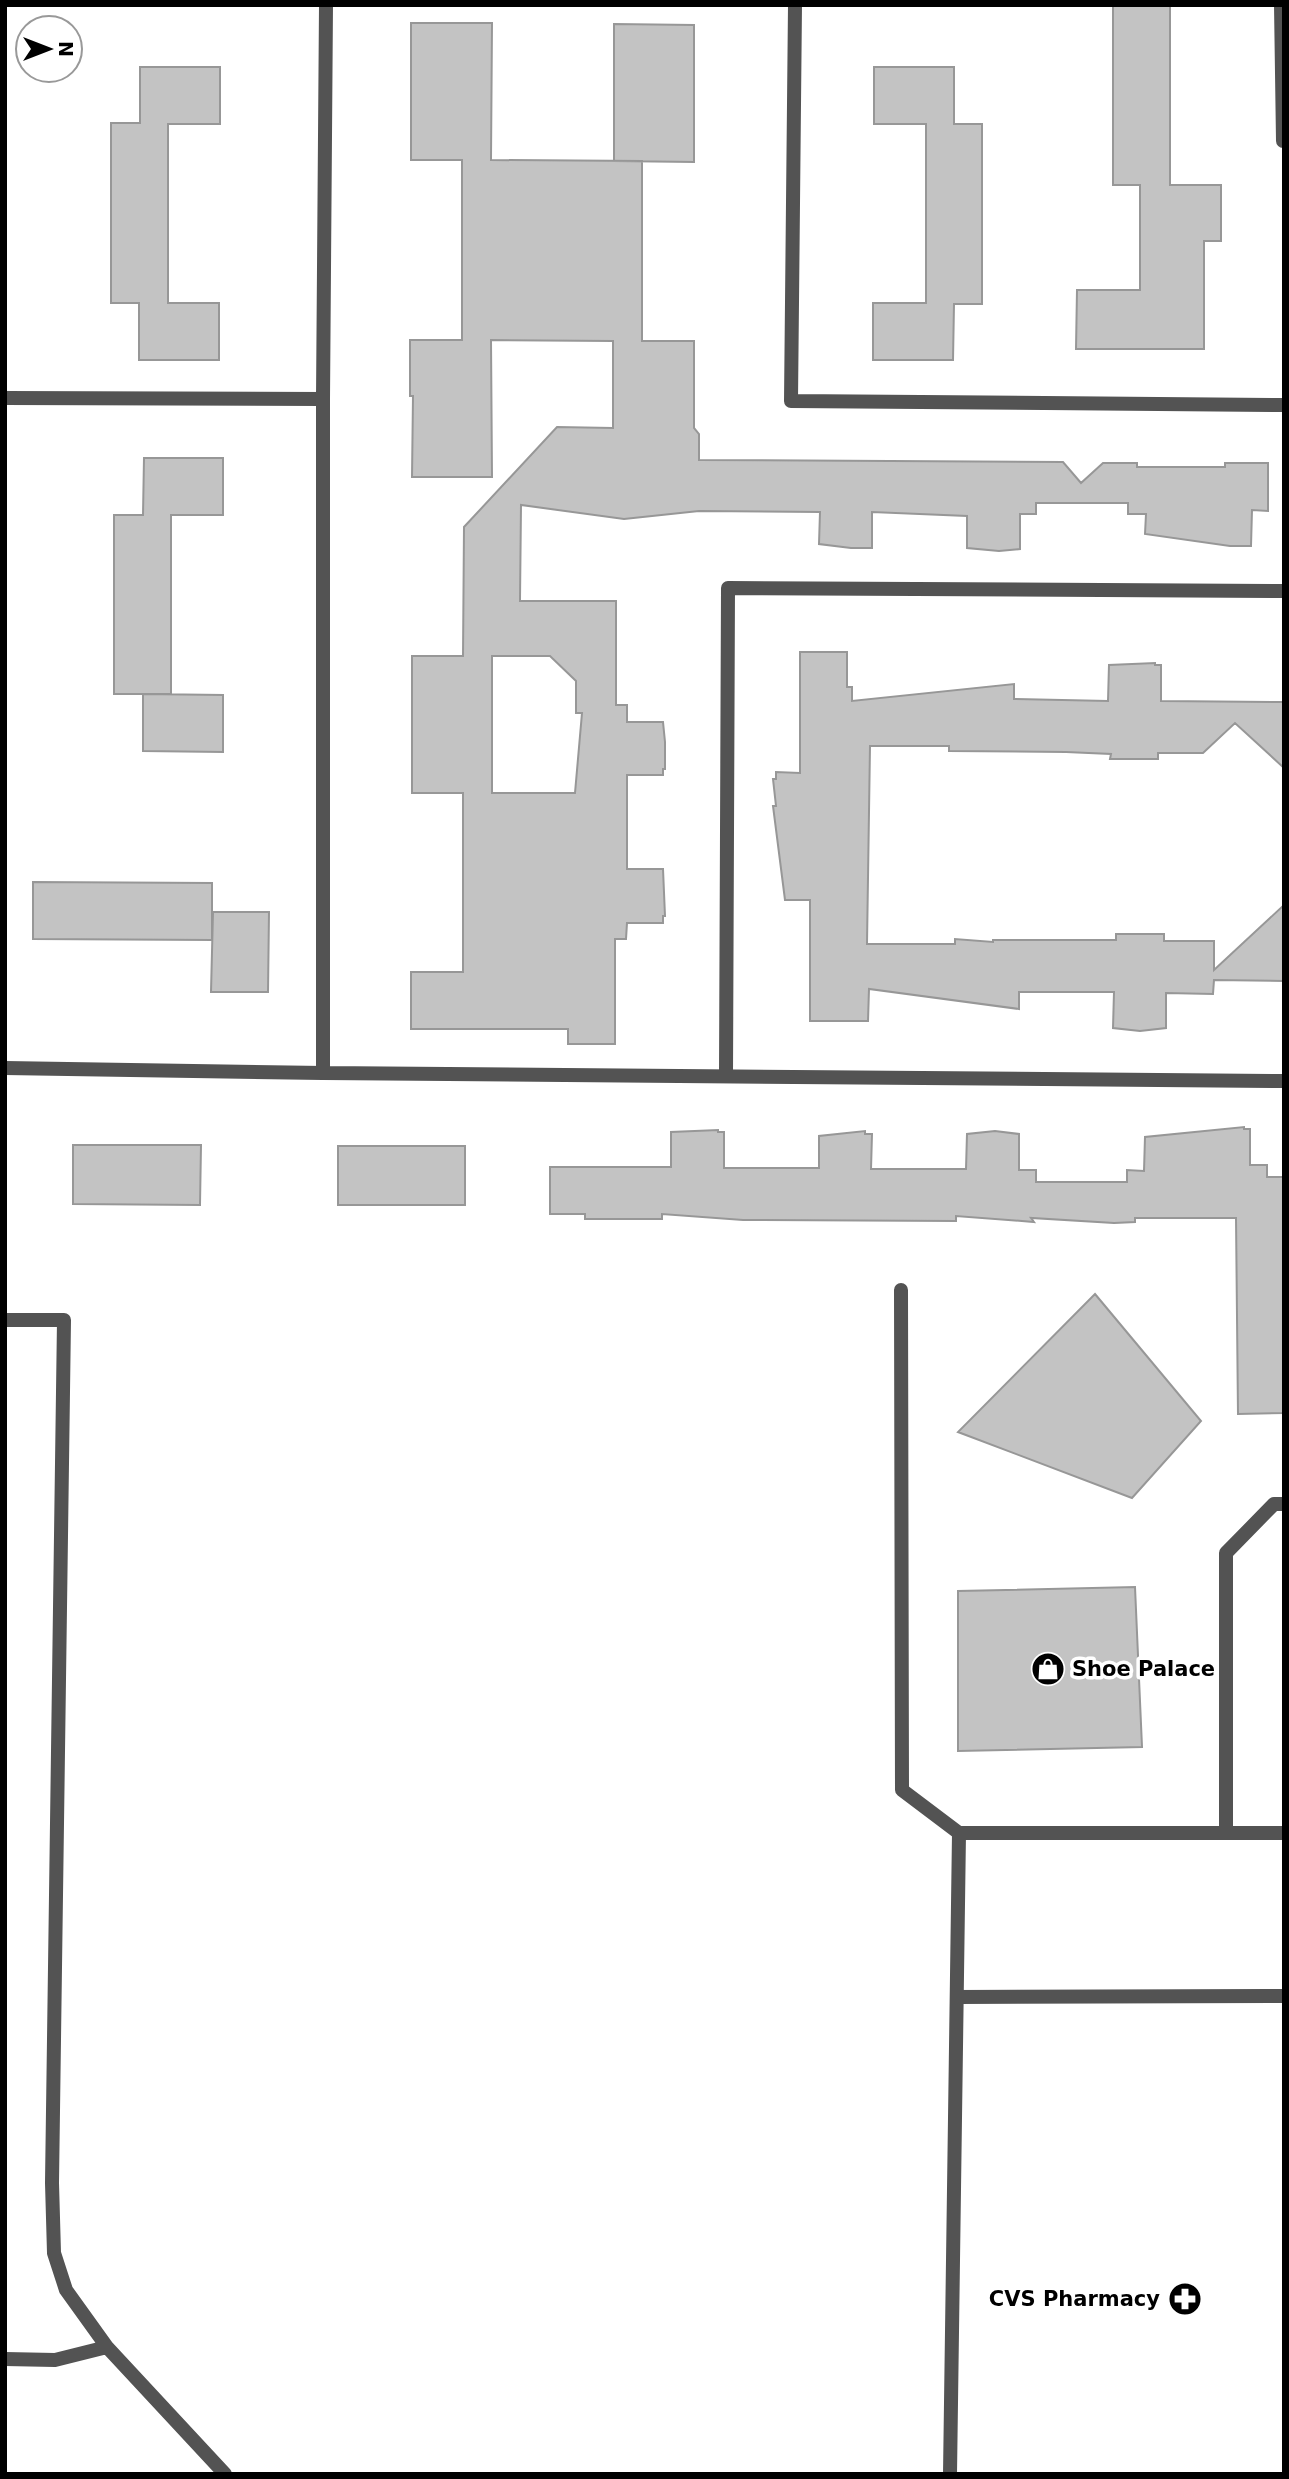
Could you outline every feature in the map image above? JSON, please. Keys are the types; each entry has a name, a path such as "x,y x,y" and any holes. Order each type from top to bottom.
{"street":[{"path":"323,1073 326,5"},
{"path":"794,5 792,401 1284,405"},
{"path":"1281,5 1283,141"},
{"path":"5,398 323,399"},
{"path":"726,1076 728,588 1284,591"},
{"path":"5,1069 1284,1081"},
{"path":"901,1290 902,1790 959,1833 1284,1833"},
{"path":"5,1320 64,1320 54,2253 66,2290 107,2347 225,2474"},
{"path":"1226,1833 1226,1553 1274,1504 1284,1504"},
{"path":"950,2474 959,1833"},
{"path":"957,1997 1284,1996"},
{"path":"5,2359 55,2360 107,2347"}],"building":[{"path":"1113,5 1170,5 1170,185 1221,185 1221,241 1204,241 1204,349 1076,349 1077,290 1140,290 1140,185 1113,185"},
{"path":"411,23 492,23 491,160 642,161 642,341 694,341 694,428 699,434 699,460 1063,462 1081,483 1103,463 1137,463 1137,467 1225,467 1225,463 1268,463 1268,511 1252,510 1251,546 1230,546 1145,534 1146,514 1128,514 1128,503 1036,503 1036,514 1020,514 1020,549 999,551 967,548 967,516 872,512 872,548 851,548 819,544 820,512 699,511 624,519 521,505 520,601 616,601 616,705 627,705 627,722 663,722 663,775 627,775 627,869 663,869 665,916 663,923 627,923 626,939 615,939 615,1044 568,1044 568,1029 411,1029 411,972 463,972 463,793 412,793 412,656 463,656 464,527 557,427 613,428 613,341 491,340 492,477 412,477 413,396 410,396 410,340 462,340 462,160 411,160","holes":["492,656 550,656 576,681 576,713 582,713 575,793 492,793"]},
{"path":"614,24 694,25 694,162 614,161"},
{"path":"140,67 220,67 220,124 168,124 168,303 219,303 219,360 139,360 139,303 111,303 111,123 140,123"},
{"path":"874,67 954,67 954,124 982,124 982,304 954,304 953,360 873,360 873,303 926,303 926,124 874,124"},
{"path":"144,458 223,458 223,515 171,515 171,694 114,694 114,515 143,515"},
{"path":"800,652 847,652 847,687 852,687 852,701 1014,684 1014,699 1108,701 1109,665 1155,663 1161,665 1161,701 1284,702 1284,768 1235,723 1203,753 1158,753 1158,759 1110,759 1111,754 1066,752 949,751 949,746 870,746 867,944 955,944 955,939 993,942 1116,940 1116,934 1164,934 1164,941 1214,941 1214,970 1284,905 1284,981 1214,980 1213,994 1166,993 1166,1028 1140,1031 1113,1028 1114,992 1019,992 1019,1009 869,989 868,1021 810,1021 810,900 785,900 773,806 776,806 773,779 776,779 776,772 800,773"},
{"path":"143,694 223,695 223,752 143,751"},
{"path":"33,882 212,883 212,940 33,939"},
{"path":"213,912 269,912 268,992 211,992"},
{"path":"1244,1127 1250,1129 1250,1165 1267,1165 1267,1177 1284,1177 1284,1413 1238,1414 1236,1218 1135,1218 1135,1222 1114,1223 1031,1218 1034,1222 956,1216 956,1221 743,1220 662,1214 662,1219 585,1219 585,1214 550,1214 550,1167 671,1167 671,1132 724,1132 724,1168 819,1168 819,1136 865,1131 865,1134 872,1134 871,1169 966,1169 967,1134 995,1131 1019,1134 1019,1170 1036,1170 1036,1182 1127,1182 1127,1170 1144,1171 1145,1137"},
{"path":"73,1145 201,1145 200,1205 73,1204"},
{"path":"338,1146 465,1146 465,1205 338,1205"},
{"path":"1095,1294 1201,1421 1132,1498 958,1432"},
{"name":"Shoe Palace","path":"1135,1587 1142,1747 958,1751 958,1591"}],"place":[{"name":"Shoe Palace","path":"1048,1669"},
{"name":"CVS Pharmacy","path":"1185,2299"}]}
